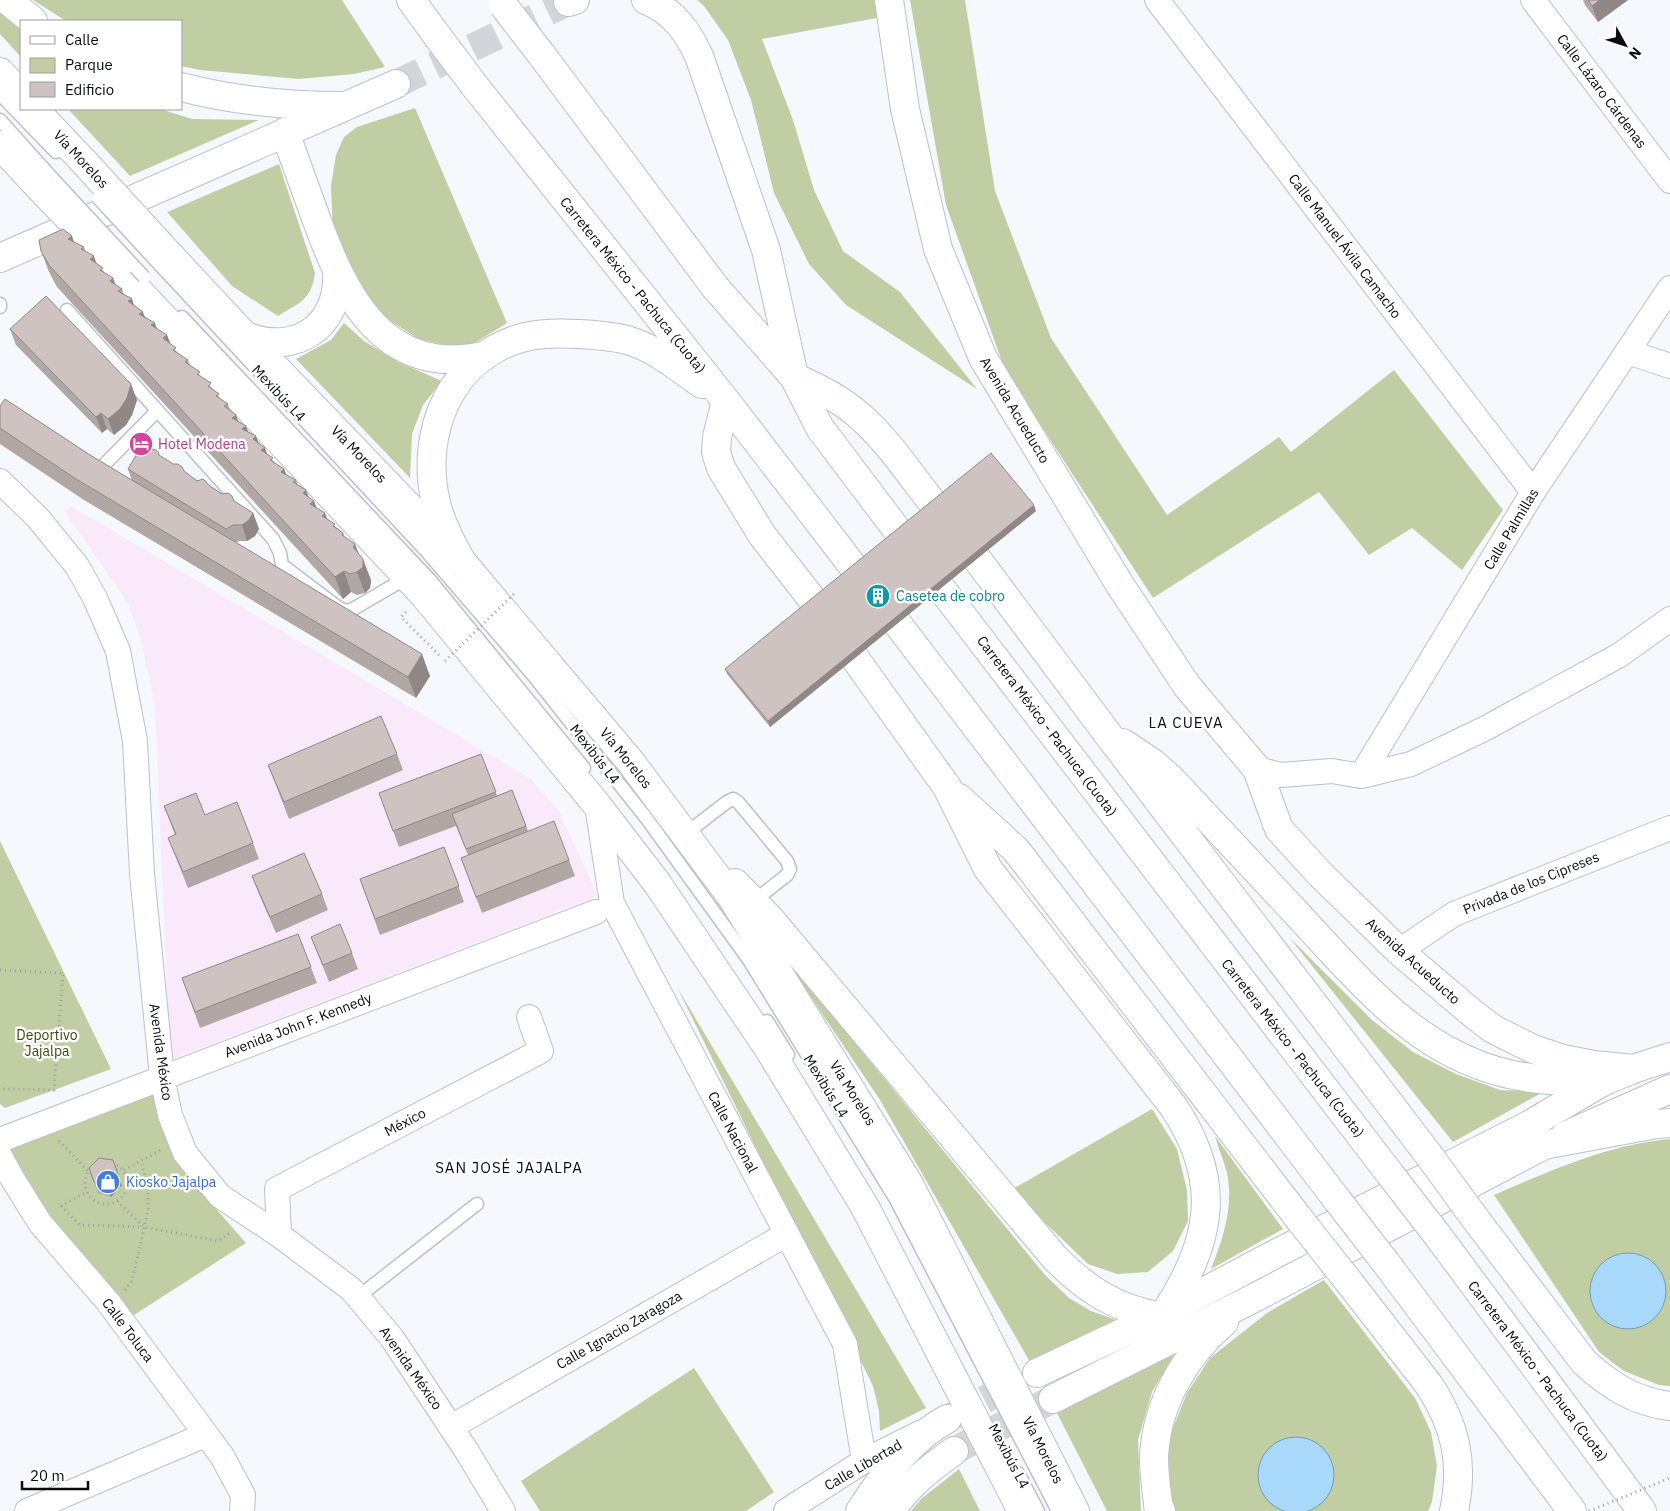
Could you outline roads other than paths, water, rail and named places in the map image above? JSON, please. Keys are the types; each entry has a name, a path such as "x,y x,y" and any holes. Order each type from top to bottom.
{"main road":[{"path":"7,0 32,20"},
{"name":"Carretera México - Pachuca (Cuota)","path":"411,0 474,85 726,400 855,569"},
{"path":"646,0 657,4 681,24 699,56 766,250 794,377"},
{"name":"Avenida Acueducto","path":"889,0 905,109 938,249 983,358 1120,585 1186,686 1257,769 1279,829 1320,874 1399,950 1472,1013 1494,1029 1533,1049 1563,1059 1633,1069"},
{"path":"501,3 715,287 794,377 820,428 900,534"},
{"path":"0,72 20,94"},
{"path":"0,258 396,84"},
{"path":"182,87 213,95 256,102 299,106 343,106"},
{"name":"Vía Morelos","path":"35,110 75,162 161,256 245,336 462,562 630,761 731,896 909,1184 1075,1511"},
{"path":"285,132 337,272 366,318 392,341 416,353 439,359 453,360 484,356"},
{"path":"0,145 46,183 117,268 424,594 603,798 657,883 770,1051 855,1191 1022,1511"},
{"path":"245,336 258,341 283,343 308,334 318,326 332,306 336,295 337,272"},
{"path":"462,562 450,543 442,523 436,502 432,474 436,426 442,407 451,390 462,375 484,356 506,343 525,337 546,334 598,336 630,341 654,351 726,400 716,437 716,452 721,468 762,535 815,603"},
{"path":"794,377 834,397 860,416 876,432 935,506"},
{"path":"977,558 1107,733 1584,1362 1600,1377 1618,1389 1638,1398 1670,1406"},
{"name":"Carretera México - Pachuca (Cuota)","path":"941,588 1438,1236 1642,1511"},
{"path":"897,622 1386,1263 1572,1511"},
{"path":"854,657 947,787 988,870 1173,1106 1194,1142 1205,1178 1207,1211 1195,1258 1178,1294 1163,1313"},
{"path":"1107,733 1131,747 1171,779 1364,986 1418,1033 1480,1066 1512,1075 1556,1081 1602,1082"},
{"path":"947,787 1016,850 1429,1385 1444,1409 1456,1442 1458,1486 1454,1511"},
{"path":"692,844 754,901 777,926 1055,1258 1072,1275 1109,1301 1128,1309 1163,1313"},
{"path":"1037,1373 1163,1313 1529,1125 1602,1082 1633,1069 1670,1058"},
{"path":"1053,1399 1256,1297 1544,1146 1670,1089"},
{"path":"1544,1146 1656,1124 1670,1123"},
{"path":"1160,1509 1154,1481 1155,1448 1162,1410 1171,1388 1196,1349 1214,1329 1256,1297"},
{"path":"860,1511 889,1471 917,1442 944,1421"},
{"path":"891,1511 912,1485 954,1451"}],"street":[{"name":"Calle Manuel Ávila Camacho","path":"1157,0 1534,492"},
{"name":"Calle Lázaro Cárdenas","path":"1533,0 1670,181"},
{"name":"Calle Palmillas","path":"1361,776 1534,492 1670,288"},
{"path":"1628,352 1670,366"},
{"name":"Avenida México","path":"0,481 38,518 77,566 95,598 118,651 135,741 142,874 162,1077 170,1114 185,1153 220,1196 279,1235 351,1289 392,1338 451,1427 503,1511"},
{"path":"0,507 38,518"},
{"path":"1257,769 1281,774 1332,772 1361,776 1410,764 1486,728 1618,656 1670,619"},
{"name":"Calle Nacional","path":"603,798 612,903 846,1344 864,1461"},
{"name":"Privada de los Cipreses","path":"1399,950 1454,914 1670,828"},
{"name":"Avenida John F. Kennedy","path":"0,1140 596,912"},
{"name":"México","path":"279,1235 277,1189 541,1051 529,1017"},
{"name":"Calle Toluca","path":"0,1156 38,1219 108,1302 222,1456 243,1495 242,1511"},
{"name":"Calle Ignacio Zaragoza","path":"451,1427 787,1234"},
{"name":"Calle Libertad","path":"786,1511 864,1461 944,1421"},
{"path":"27,1511 205,1435"}],"lane":[{"path":"0,94 75,162"},
{"path":"0,120 46,183 147,280"},
{"name":"Mexibús L4","path":"92,190 161,256 428,553 533,674 647,819 744,952 895,1198 1058,1511"},
{"name":"Mexibús L4","path":"171,306 430,580 552,726 603,798"},
{"path":"67,310 273,539 280,553 282,565 339,608 347,611 408,577"},
{"path":"98,471 157,411"},
{"path":"84,462 111,480"},
{"path":"268,567 282,565"},
{"path":"692,844 727,802 733,799 738,802 787,860 790,868 787,875 754,901"},
{"path":"665,873 686,904"},
{"name":"Mexibús L4","path":"757,1008 794,1065"},
{"path":"358,1298 477,1204"},
{"name":"Mexibús L4","path":"1010,1459 1038,1511"}],"water":[{"path":"1628,1253 1643,1256 1655,1264 1663,1276 1666,1291 1663,1306 1655,1318 1643,1326 1628,1329 1613,1326 1601,1318 1593,1306 1590,1291 1593,1276 1601,1264 1613,1256"},
{"path":"1296,1437 1310,1440 1323,1448 1333,1468 1334,1475 1331,1489 1323,1502 1303,1512 1282,1510 1269,1502 1261,1489 1258,1475 1261,1461 1269,1448 1282,1440"}],"tunnel":[{"path":"396,84 568,2"},
{"path":"947,1419 1024,1379"},
{"path":"954,1451 1053,1399"}],"place":[{"name":"Hotel Modena","path":"141,444"},
{"name":"Casetea de cobro","path":"878,596"},
{"name":"Kiosko Jajalpa","path":"108,1182"}],"district":[{"name":"LA CUEVA","path":"1186,722"},
{"name":"SAN JOSÉ JAJALPA","path":"509,1167"}],"park label":[{"name":"Deportivo Jajalpa","path":"47,1044"}]}
